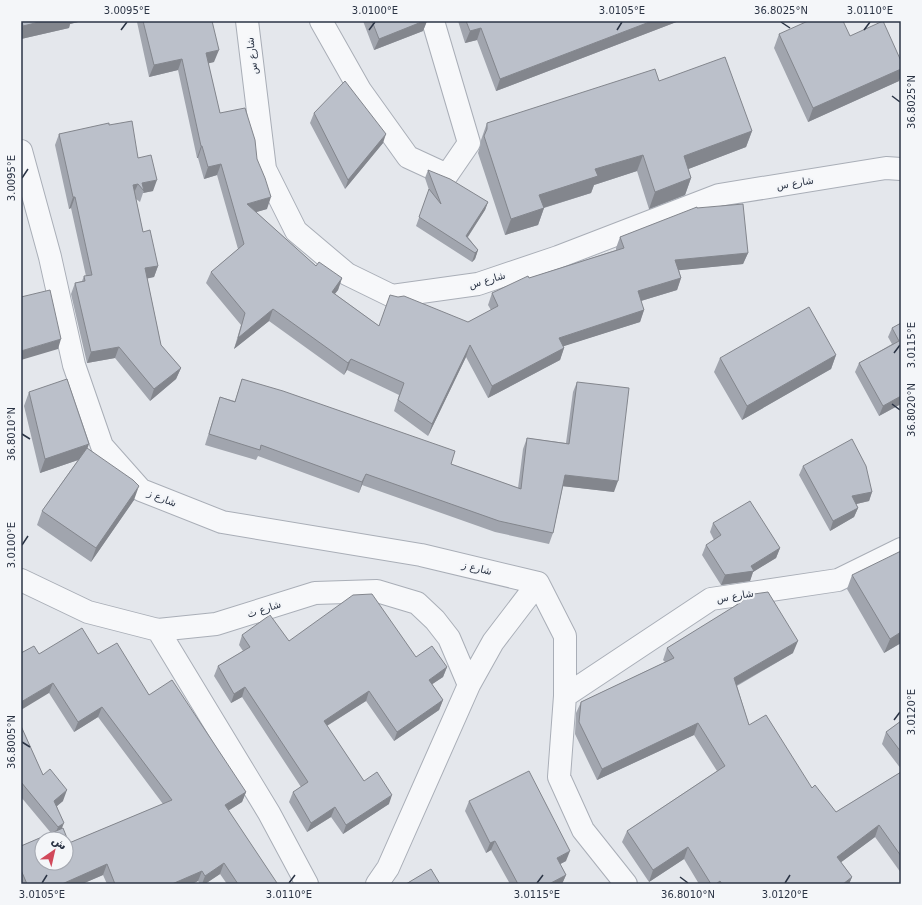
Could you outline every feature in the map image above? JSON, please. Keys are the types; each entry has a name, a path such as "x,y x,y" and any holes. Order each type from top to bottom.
{"street":[{"name":"شارع ﺱ","path":"247,21 265,168 296,231 347,274 392,296 478,284 558,257 718,195 886,168 901,169"},
{"path":"321,21 360,90 408,157 447,175 469,143 433,21"},
{"name":"شارع ﺯ","path":"21,151 50,257 74,365 102,446 141,490 222,522 421,554 538,583"},
{"name":"شارع ﺱ","path":"565,696 711,599 838,580 901,549"},
{"name":"شارع ث","path":"21,580 88,612 158,630 216,624 315,593 377,591 417,603 435,620 449,638 469,685"},
{"path":"377,884 388,868 469,685 493,642 538,583 566,636 565,696 559,777 583,830 626,884"},
{"path":"158,630 269,812 307,884"}],"building":[{"path":"22,21 43,21 23,26"},
{"path":"143,21 212,21 219,50 206,53 220,113 245,108 255,140 257,159 271,197 247,204 316,266 319,262 342,278 332,292 379,326 390,295 398,297 404,296 468,322 498,306 492,293 528,276 529,278 624,248 620,237 697,207 743,204 748,253 675,260 681,278 638,291 644,310 559,338 564,348 492,386 470,345 432,424 398,400 404,383 351,359 348,363 273,309 238,338 245,313 211,272 244,244 221,164 208,167 201,146 182,59 154,65"},
{"path":"372,21 424,21 379,39"},
{"path":"466,21 652,21 500,79 481,28 470,31"},
{"path":"808,21 843,21 850,36 883,21 901,61 901,69 813,108 779,34"},
{"path":"725,57 752,131 684,156 691,178 655,192 643,155 595,169 598,176 539,195 544,208 511,219 484,136 487,129 487,123 655,69 659,81"},
{"path":"345,81 386,134 348,180 314,113"},
{"path":"132,121 138,158 151,155 157,180 142,183 144,191 138,184 133,185 143,232 150,230 158,266 145,268 161,345 181,368 154,389 119,347 91,352 75,283 85,281 84,276 92,275 75,197 73,197 59,134 109,123 109,125"},
{"path":"428,170 450,179 488,202 466,236 478,250 475,253 419,217 429,189 441,204"},
{"path":"50,290 61,339 21,351 21,297"},
{"path":"809,307 836,355 747,406 720,358"},
{"path":"901,323 901,396 883,406 859,363 899,341 892,328"},
{"path":"67,379 89,444 45,459 29,392"},
{"path":"242,379 283,391 455,451 451,464 521,489 527,438 569,444 577,382 629,388 618,481 565,475 553,533 499,521 366,474 362,482 261,445 260,450 209,434 220,397 235,402"},
{"path":"852,439 866,466 872,492 852,496 858,508 833,521 803,466"},
{"path":"87,448 133,480 139,486 96,548 42,511"},
{"path":"750,501 780,548 751,566 754,571 725,575 706,545 721,535 713,523"},
{"path":"901,551 901,632 890,639 852,575"},
{"path":"768,592 798,641 734,678 749,725 766,715 812,788 815,785 836,812 901,772 901,856 879,825 837,857 852,877 843,884 722,884 720,881 716,884 711,884 688,847 653,870 627,831 725,766 698,723 602,769 579,722 581,702 674,658 667,648 743,601 740,596"},
{"path":"372,594 416,657 432,646 447,667 429,680 443,700 397,732 369,691 324,721 364,781 377,772 392,795 346,825 335,807 311,823 293,792 308,782 245,687 234,694 218,666 250,647 242,635 270,615 289,641 353,595"},
{"path":"82,628 98,654 117,643 149,695 172,680 246,792 225,805 277,883 238,884 224,863 205,876 202,871 172,884 115,884 107,864 62,884 27,884 21,870 21,846 34,840 34,871 74,871 74,841 172,800 102,707 78,722 53,683 21,702 21,653 34,646 39,654"},
{"path":"901,721 901,752 886,732"},
{"path":"21,726 43,775 50,769 67,790 54,801 64,823 58,827 21,782"},
{"path":"529,771 570,851 557,858 566,875 549,884 518,884 495,841 490,843 469,801"},
{"path":"63,828 64,831 56,831"},
{"path":"431,869 440,884 406,884"}]}
